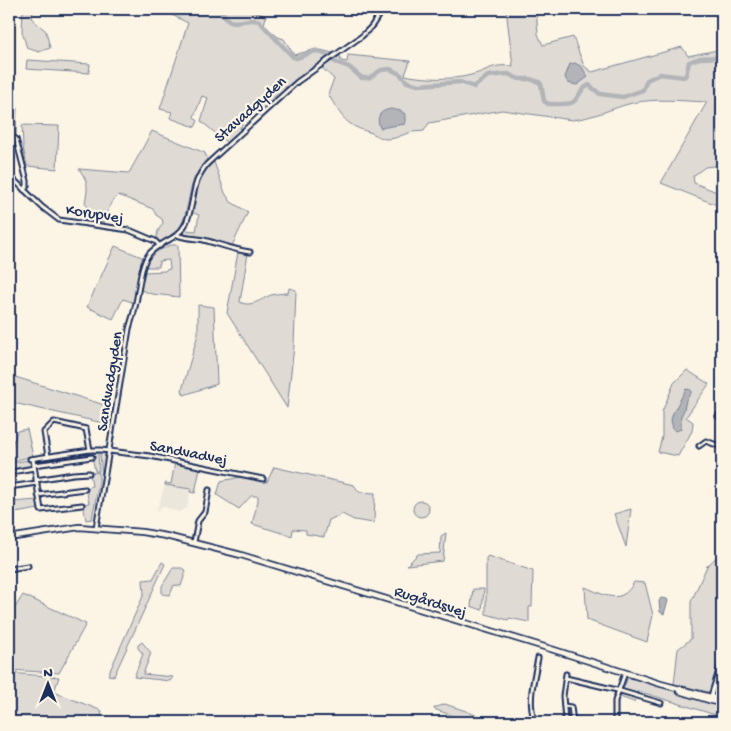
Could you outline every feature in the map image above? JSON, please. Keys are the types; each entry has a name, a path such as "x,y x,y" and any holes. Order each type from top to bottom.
{"main road":[{"name":"Rugårdsvej","path":"9,538 70,528 96,528 152,533 194,542 256,559 712,698 722,704"},
{"name":"Rugårdsvej","path":"661,684 692,695 722,700"}],"street":[{"name":"Stavadgyden","path":"177,236 187,220 196,180 207,164 297,82 362,36 371,27 383,9"},
{"path":"9,136 16,139 27,181 24,190"},
{"name":"Korupvej","path":"9,175 42,207 59,220 129,230 155,241 160,246"},
{"path":"160,246 177,236 250,252"},
{"name":"Sandvadgyden","path":"96,528 129,329 144,265 150,253 160,246"},
{"path":"9,412 9,418"},
{"path":"718,416 722,420"},
{"path":"48,456 44,432 54,422 86,429 90,450"},
{"path":"699,446 706,441 722,447"},
{"name":"Sandvadvej","path":"34,466 31,459 90,450 109,451 150,456 263,479"},
{"path":"12,472 76,458 92,457"},
{"path":"34,466 42,510 82,505"},
{"path":"9,487 73,474 89,473"},
{"path":"38,495 85,489"},
{"path":"194,542 198,521 205,513 209,490"},
{"path":"9,569 28,566"},
{"path":"535,722 530,704 538,658"},
{"path":"712,698 722,661"},
{"path":"615,722 614,706 625,673"},
{"path":"564,706 571,706 573,721 565,720 563,696 566,676 661,702"}],"shaded area":[{"path":"23,9 36,9 32,14 33,20 46,31 50,48 39,52 27,48 22,32"},
{"path":"163,9 245,9 266,16 264,25 278,37 284,39 294,55 316,49 333,53 282,90 261,109 250,105 238,134 227,143 201,121 208,98 202,96 194,117 198,121 195,127 170,118 172,112 160,109 188,23"},
{"path":"506,9 536,9 538,34 543,45 573,37 584,66 592,72 682,47 688,56 722,49 722,165 705,167 693,176 694,183 722,194 722,207 661,183 707,102 641,101 572,120 502,110 429,123 424,131 412,132 387,139 348,122 328,94 334,79 321,67 340,56 341,61 347,62 348,55 410,61 405,75 429,78 464,77 495,67 513,66"},
{"path":"27,60 90,64 89,73 26,69"},
{"path":"575,63 582,67 588,77 577,85 568,83 565,77 570,64"},
{"path":"9,106 17,107 16,136 9,133"},
{"path":"391,109 405,114 405,124 380,128 378,121 381,113"},
{"path":"22,125 59,126 57,169 27,166 23,147"},
{"path":"152,131 205,153 207,159 194,179 185,216 177,232 161,243 156,240 158,231 163,223 162,219 156,215 153,209 118,195 111,203 103,224 85,222 87,185 79,169 129,173"},
{"path":"214,162 225,193 231,202 248,212 231,248 206,239 182,236 186,230 196,231 199,215 191,212 196,191 200,179"},
{"path":"170,245 178,245 179,297 152,294 141,290 145,272 170,269 169,260 159,261 159,267 146,267 152,255"},
{"path":"115,246 144,258 135,303 123,299 113,319 87,307"},
{"path":"238,252 248,253 240,302 248,304 260,301 271,295 288,293 289,288 296,290 294,346 287,408 227,313"},
{"path":"198,305 214,307 217,384 184,395 182,390 198,334"},
{"path":"687,370 709,384 686,417 693,422 692,431 678,456 658,452 662,437 662,412 674,383"},
{"path":"9,375 114,408 112,425 9,402"},
{"path":"686,389 691,390 691,393 686,400 681,416 681,429 676,431 673,429 671,420"},
{"path":"27,429 33,456 9,462 13,440 15,440 17,431"},
{"path":"89,451 106,452 107,454 102,480 100,452 36,461 37,463 98,453 99,471 95,471 92,456 81,456 35,464 36,460"},
{"path":"29,460 32,467 11,471 12,479 15,476 17,485 9,487 10,463"},
{"path":"175,462 200,468 195,493 190,492 191,489 165,485 165,483 171,484"},
{"path":"274,467 354,485 359,492 375,493 374,523 354,520 342,514 329,520 324,537 306,534 306,530 293,529 292,536 252,524 258,496 251,496 239,509 217,495 221,481 241,477 267,482"},
{"path":"99,472 92,519 86,520 83,504 89,503 86,488 92,486 90,473"},
{"path":"165,485 191,489 187,508 179,512 162,506 157,510"},
{"path":"9,489 11,502 38,500 39,509 9,514"},
{"path":"418,501 424,501 429,506 427,515 418,517 413,512 413,506"},
{"path":"631,509 626,547 614,514"},
{"path":"446,533 443,561 407,565 418,554 440,553 441,536"},
{"path":"722,552 722,655 713,688 709,692 674,684 678,649 691,639 691,602 707,566"},
{"path":"488,556 533,571 532,607 529,607 529,622 509,618 508,620 486,614 486,558"},
{"path":"162,562 165,564 114,676 108,675 144,594 143,580 153,579"},
{"path":"173,568 182,568 186,571 181,586 174,585 170,595 162,594 162,586"},
{"path":"634,582 645,583 653,615 647,642 587,620 585,587 606,595 618,596 624,594"},
{"path":"473,589 484,589 482,610 471,606"},
{"path":"23,595 86,624 59,673 9,670 9,617"},
{"path":"661,598 668,601 664,614 660,612 659,601"},
{"path":"142,642 151,653 143,674 173,677 170,681 134,677 143,654 138,648 138,645"},
{"path":"9,673 59,677 54,692 102,711 100,722 9,722"},
{"path":"628,677 722,706 722,717 638,691 634,702 620,697"},
{"path":"445,704 492,722 470,722 434,709"}],"waterway":[{"path":"221,9 224,16 233,22 259,21 293,57 297,58 316,51 330,56 335,62 349,67 362,78 369,78 381,70 390,69 400,74 407,82 419,85 460,82 474,87 488,76 508,74 519,79 530,79 539,82 544,101 548,104 571,103 589,85 600,94 623,97 643,90 647,80 660,74 684,77 689,62 700,58 722,57"}]}
